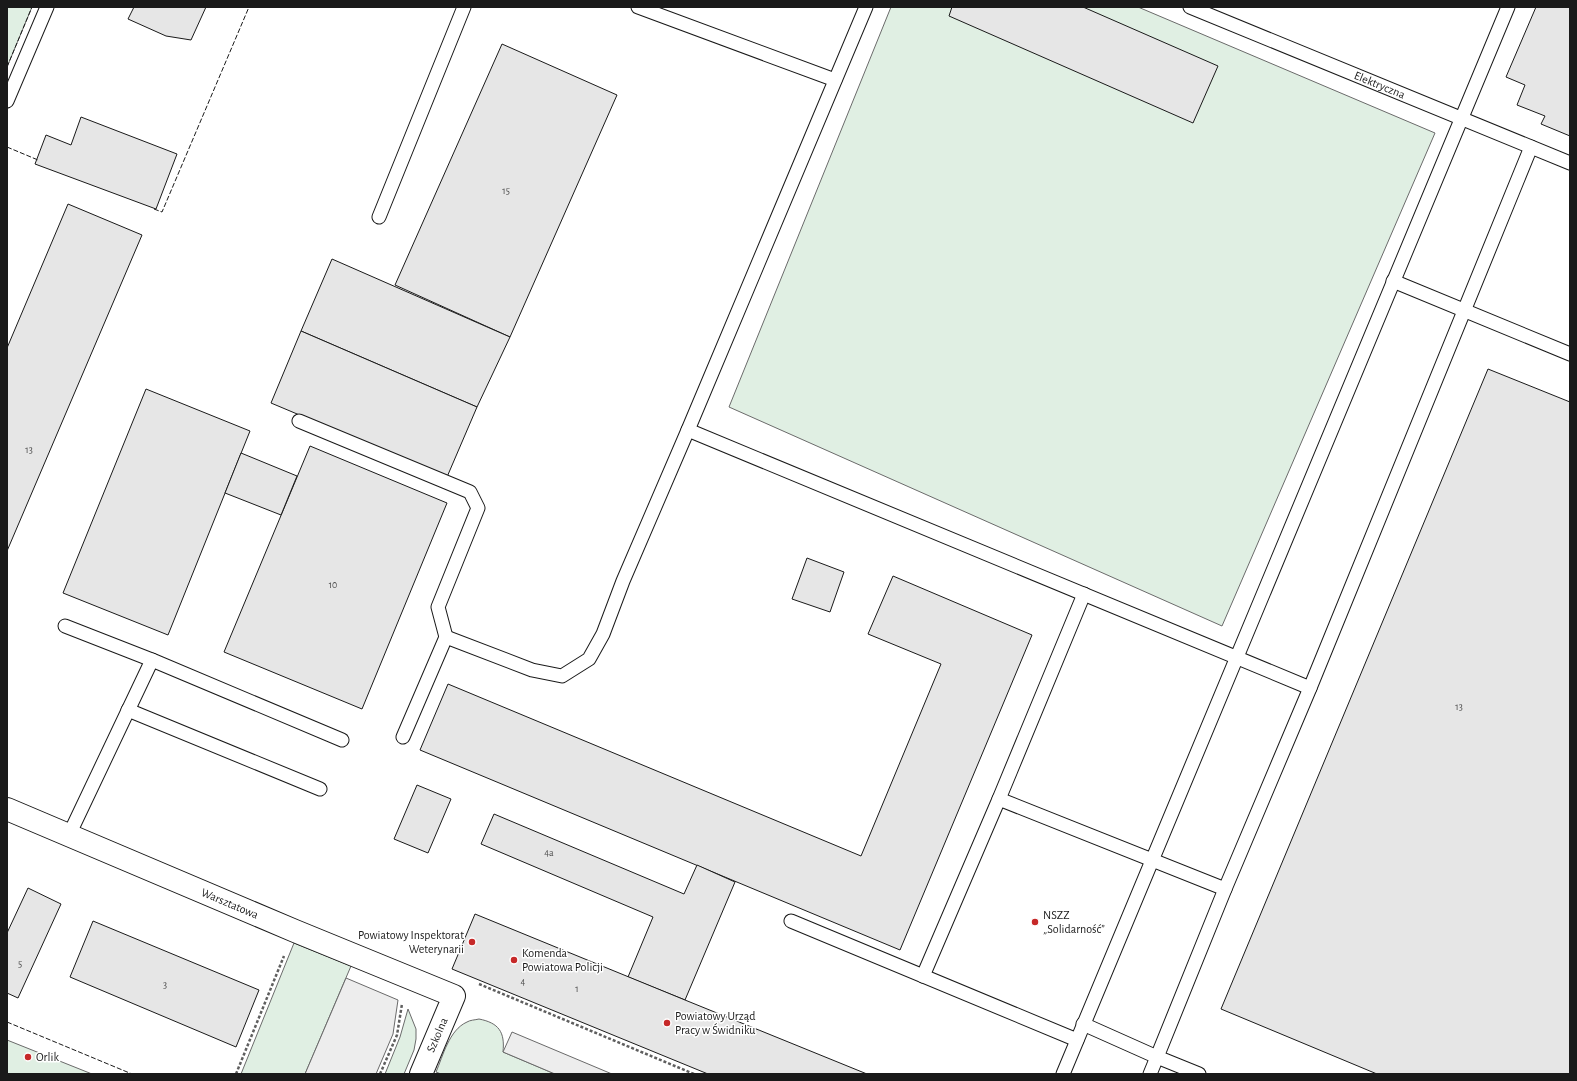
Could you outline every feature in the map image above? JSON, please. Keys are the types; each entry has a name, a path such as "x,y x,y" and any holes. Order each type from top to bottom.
{"street":[{"name":"Warsztatowa","path":"7,809 295,931 454,996"},
{"name":"Szkolna","path":"421,1074 454,996"}],"lane":[{"path":"7,100 47,7"},
{"path":"379,217 464,7"},
{"path":"638,7 835,80"},
{"path":"446,637 532,670 562,676 589,659 603,634 866,7"},
{"name":"Elektryczna","path":"1190,7 1570,163"},
{"path":"1063,1074 1238,658 1393,281 1508,7"},
{"path":"1150,1074 1225,889 1310,688 1531,147"},
{"path":"1393,281 1570,354"},
{"path":"299,420 470,492 478,508 438,607 446,637 403,737"},
{"path":"688,430 1310,688"},
{"path":"923,976 999,799 1084,594"},
{"path":"66,626 152,660 342,740"},
{"path":"69,835 152,660"},
{"path":"128,710 320,789"},
{"path":"999,799 1153,859 1225,889"},
{"path":"791,921 1077,1040"},
{"path":"1083,1024 1199,1074"}],"path":[{"path":"236,1074 295,931"},
{"path":"478,984 694,1074"},
{"path":"380,1074 397,1035 403,1003"}],"green space":[{"path":"7,7 32,7 7,67"},
{"path":"891,7 1138,7 1435,133 1222,626 729,407"},
{"path":"294,943 351,966 305,1074 241,1074"},
{"path":"408,1009 416,1029 414,1050 404,1074 385,1074 400,1037"},
{"path":"479,1019 496,1026 502,1034 503,1052 555,1074 441,1074 436,1072 451,1037 468,1021"},
{"name":"Orlik","path":"7,1040 92,1074 7,1074"}],"shaded area":[{"path":"346,978 398,1000 393,1034 376,1074 305,1074"},
{"path":"512,1032 612,1074 555,1074 503,1052"}],"building":[{"path":"134,7 206,7 191,40 166,36 128,19"},
{"path":"952,7 1083,7 1218,66 1193,123 949,16"},
{"path":"1536,7 1570,7 1570,136 1541,124 1545,116 1517,105 1525,85 1506,77"},
{"path":"502,44 617,95 510,337 395,285"},
{"path":"81,117 177,154 156,209 35,164 46,135 71,145"},
{"path":"68,204 142,235 7,551 7,348"},
{"path":"332,259 510,337 477,407 301,331"},
{"path":"301,331 477,407 447,477 271,403"},
{"path":"1488,369 1570,402 1570,1074 1377,1074 1221,1009"},
{"path":"146,389 250,431 168,635 63,593"},
{"path":"310,446 447,503 362,709 224,652"},
{"path":"241,453 297,476 281,515 225,493"},
{"path":"807,558 844,572 830,612 792,599"},
{"path":"893,576 1032,635 900,950 420,750 448,684 861,856 941,664 868,634"},
{"path":"417,785 451,799 428,853 394,839"},
{"path":"494,814 684,894 697,865 735,882 685,1000 628,977 653,917 481,844"},
{"path":"28,888 61,904 18,998 7,993 7,933"},
{"path":"475,914 867,1074 708,1074 452,969"},
{"path":"93,921 259,990 236,1047 70,977"}],"fence":[{"path":"7,67 32,7"},
{"path":"154,209 162,212 249,7"},
{"path":"7,147 38,160"},
{"path":"7,1022 132,1074"}],"place":[{"name":"NSZZ „Solidarność”","path":"1035,922"},
{"name":"Powiatowy Inspektorat Weterynarii","path":"472,942"},
{"name":"Komenda Powiatowa Policji","path":"514,960"},
{"name":"Powiatowy Urząd Pracy w Świdniku","path":"667,1023"},
{"name":"Orlik","path":"28,1057"}]}
